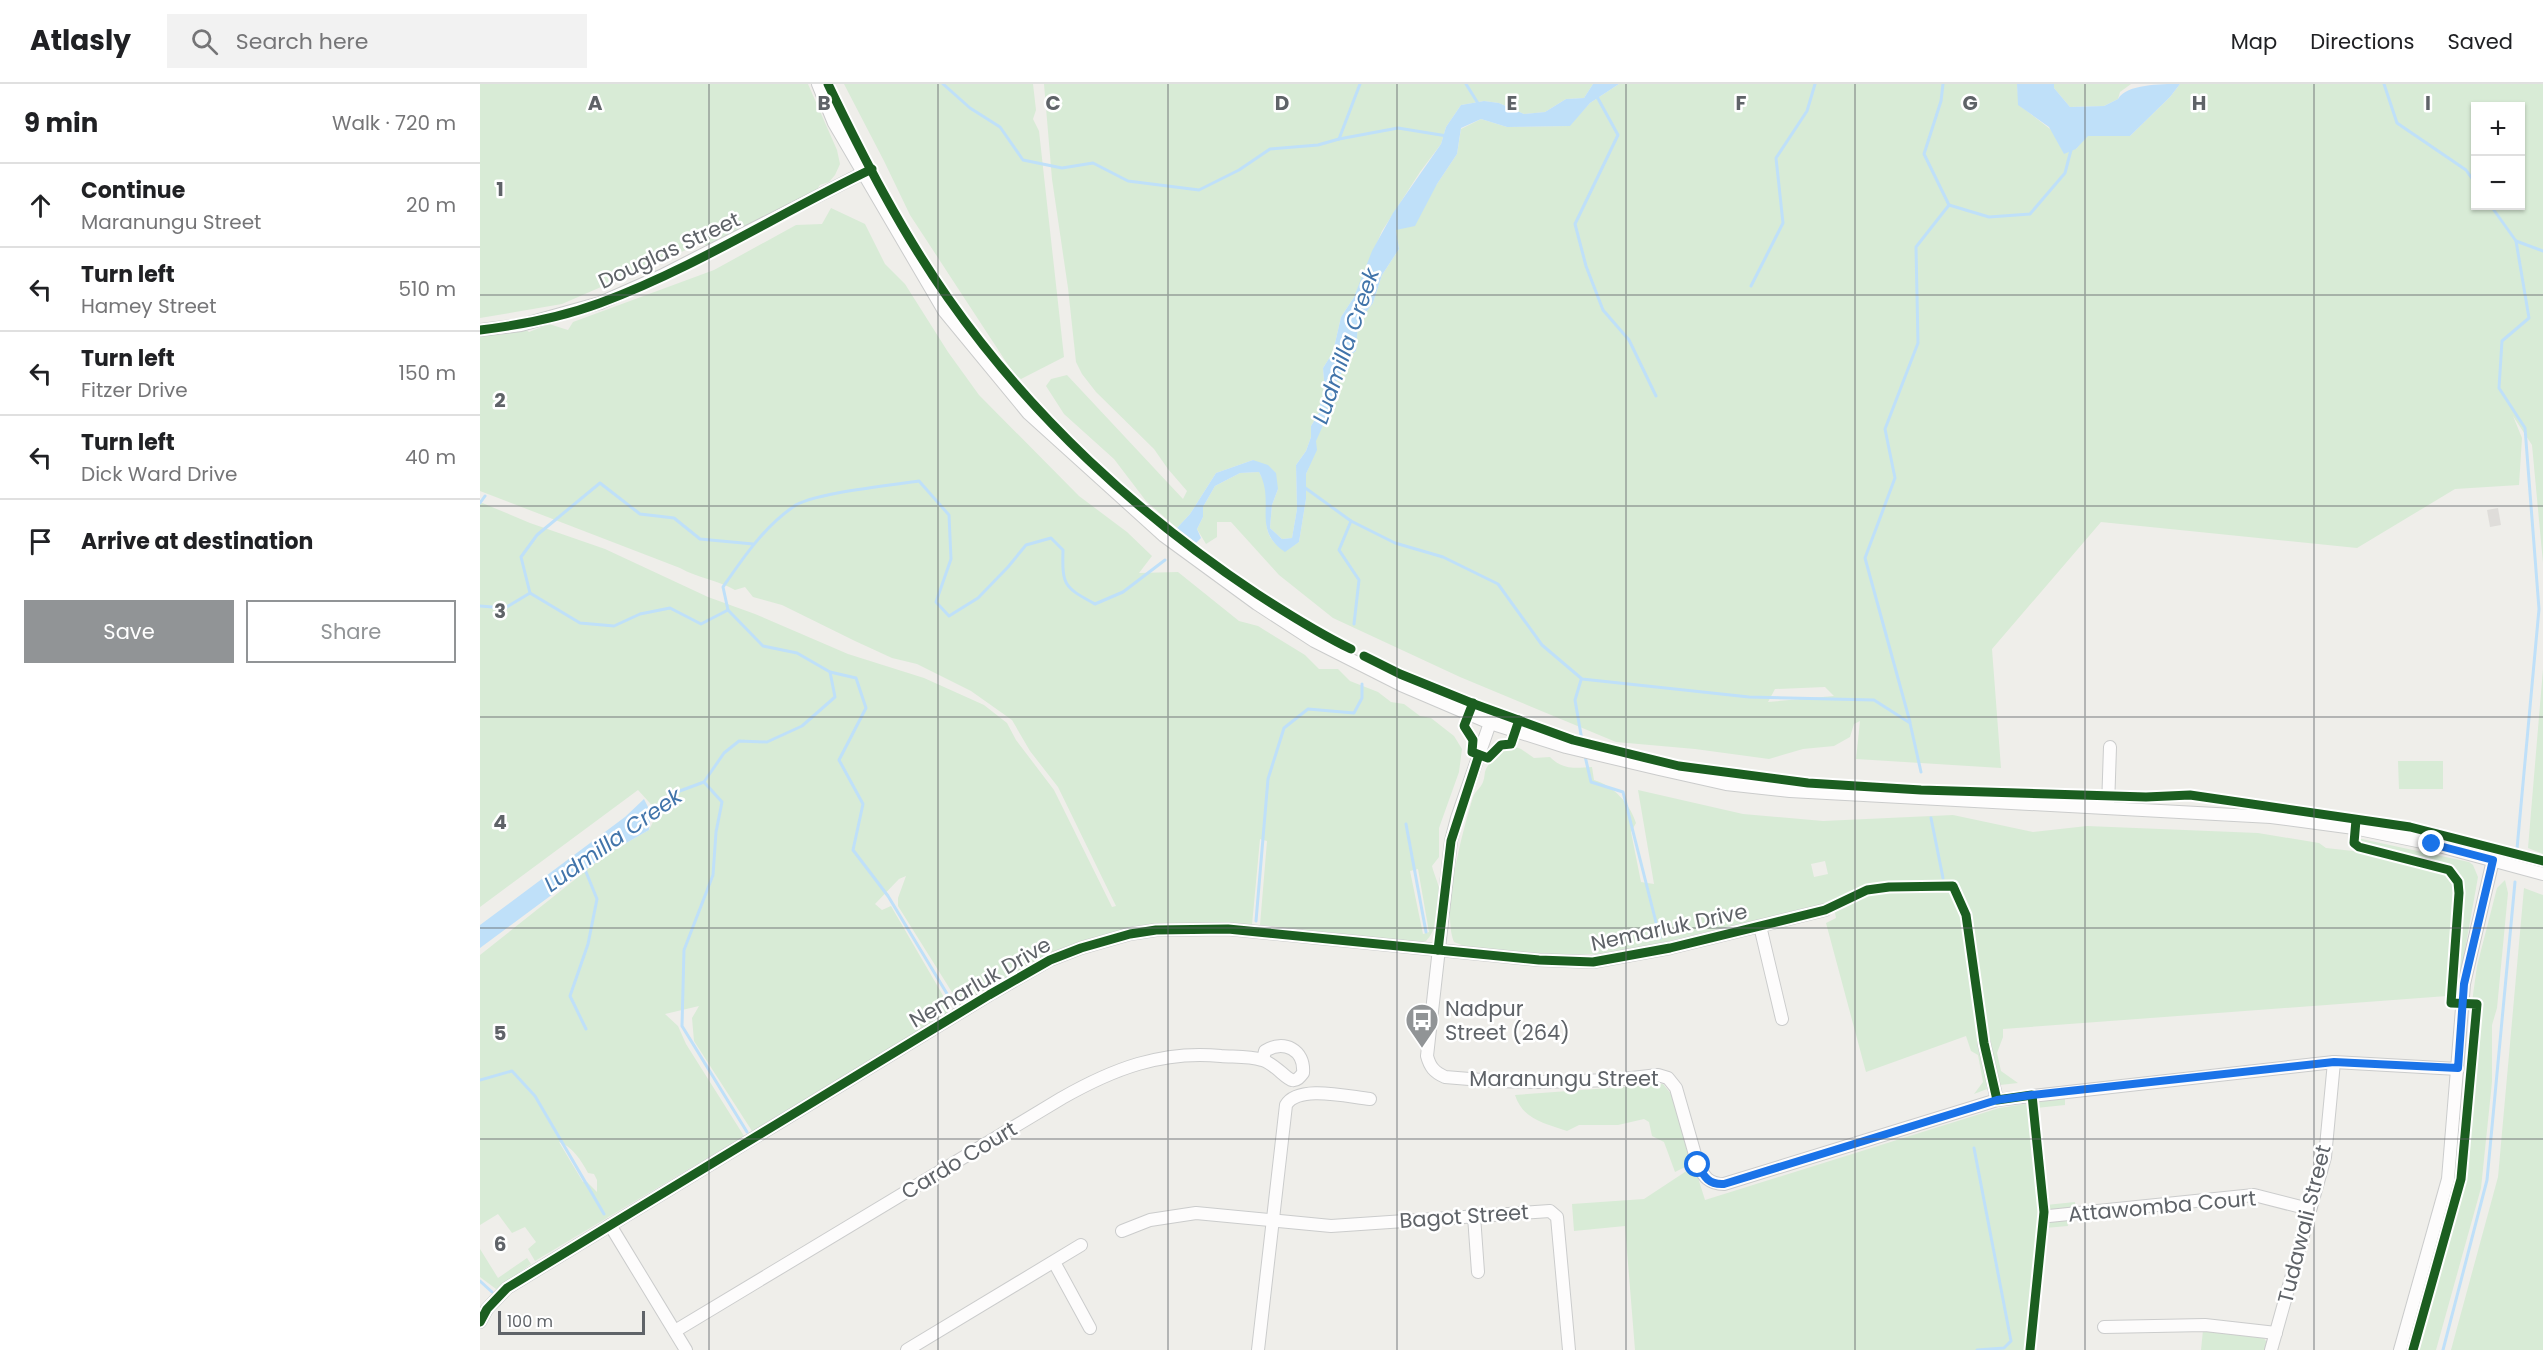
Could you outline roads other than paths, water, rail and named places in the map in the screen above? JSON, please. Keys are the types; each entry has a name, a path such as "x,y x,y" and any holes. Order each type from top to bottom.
{"street":[{"path":"818,84 834,123 944,311 1021,404 1164,536 1190,556 1314,641 1401,685 1490,723 1585,751 1726,784 1790,790 2271,817 2354,828 2543,874"},
{"name":"Douglas Street","path":"480,330 521,325 600,303 661,276 863,173"},
{"path":"1438,950 1451,841 1490,723"},
{"path":"2108,807 2110,747"},
{"path":"2400,1350 2448,1179 2464,984 2493,860"},
{"name":"Nemarluk Drive","path":"480,1322 487,1309 507,1288 989,995 1050,960 1081,948 1130,934 1199,928 1539,960 1593,962 1670,948 1825,910"},
{"path":"1761,926 1782,1019"},
{"name":"Maranungu Street","path":"1438,950 1427,1056 1429,1064 1437,1074 1445,1077 1505,1082 1614,1080 1658,1075 1668,1078 1676,1088 1703,1176 1717,1184 1732,1182 1997,1100"},
{"path":"1984,1043 1997,1100 2334,1062 2458,1068"},
{"name":"Cardo Court","path":"675,1331 1053,1103 1106,1074 1129,1065 1167,1056 1211,1055 1263,1060"},
{"name":"Tudawali Street","path":"2271,1350 2325,1157 2334,1062"},
{"path":"1258,1350 1284,1117 1289,1100 1304,1093 1370,1099"},
{"name":"Attawomba Court","path":"2049,1216 2254,1194 2309,1209"},
{"name":"Bagot Street","path":"1122,1231 1150,1220 1197,1213 1330,1226 1545,1210 1555,1214 1569,1350"},
{"path":"1474,1216 1478,1272"},
{"path":"610,1225 687,1350"},
{"path":"907,1350 1081,1245"},
{"path":"1054,1262 1090,1328"},
{"path":"2104,1326 2205,1325 2276,1333"}],"water":[{"path":"1593,84 1619,84 1590,103 1570,126 1507,127 1481,119 1461,128 1457,154 1437,184 1415,226 1396,230 1399,249 1382,275 1373,303 1358,323 1356,351 1346,358 1344,369 1337,380 1325,421 1316,441 1317,450 1306,474 1306,499 1299,542 1285,552 1269,534 1266,525 1264,483 1259,472 1240,473 1215,486 1203,507 1203,517 1197,529 1201,538 1196,543 1177,528 1190,514 1216,473 1253,460 1268,465 1276,473 1278,489 1272,505 1270,528 1282,539 1292,538 1297,509 1296,465 1306,451 1311,437 1311,426 1320,411 1320,401 1325,394 1323,368 1333,352 1341,317 1354,297 1372,251 1393,213 1441,144 1446,127 1461,105 1484,101 1499,103 1524,114 1545,112 1566,99 1584,98"},
{"path":"2017,84 2054,84 2054,88 2070,107 2104,106 2129,90 2154,85 2180,84 2170,97 2130,136 2088,136 2076,149 2064,154 2049,127 2018,105"},
{"path":"644,799 651,813 649,830 607,854 480,948 480,925 625,817"}],"waterway":[{"path":"943,84 970,108 1000,127 1023,160 1062,168 1093,163 1128,181 1199,190 1239,170 1270,149 1318,145 1398,128 1447,136"},
{"path":"1339,139 1360,84"},
{"path":"1466,84 1479,105"},
{"path":"1751,286 1783,223 1776,158 1807,111 1815,84"},
{"path":"1943,84 1941,101 1924,154 1949,205"},
{"path":"2384,84 2397,123 2466,170 2471,177"},
{"path":"1596,95 1618,135 1575,224 1586,266 1603,310 1629,340 1656,396"},
{"path":"1910,722 1865,558 1895,478 1885,429 1918,343 1916,247 1949,205 1989,217 2030,214 2065,173 2071,150"},
{"path":"2494,210 2516,241 2543,251"},
{"path":"2516,241 2529,318 2502,341 2499,388 2525,428 2539,609 2517,849"},
{"name":"Ludmilla Creek","path":"648,812 677,792 704,782 724,753 739,741 767,742 802,726 835,697 830,672 797,653 763,646 728,610 723,587 763,533 782,515 803,502 872,487 919,481 949,515 951,559 936,602 949,616 978,598 1026,545 1051,538 1063,550 1063,571 1067,584 1095,604 1123,592 1165,560"},
{"path":"728,610 701,624 670,608 640,614 614,626 580,623 530,593 521,557 537,535 600,483 640,514 674,518 700,539 753,544"},
{"path":"1304,487 1351,521 1395,543 1443,557 1498,584 1542,645 1582,679 1749,697 1874,700 1910,723 1921,772"},
{"path":"480,503 485,496"},
{"path":"1351,521 1339,550 1359,580 1354,624"},
{"path":"480,606 505,608 530,593"},
{"path":"830,672 856,678 866,708 839,760 863,804 853,850 888,896 955,1007"},
{"path":"1581,680 1575,700 1583,746"},
{"path":"1256,921 1268,779 1284,728 1308,709 1354,713 1362,698 1362,684"},
{"path":"1585,756 1591,782 1623,792 1660,938"},
{"path":"704,782 722,802 716,832 713,875 684,950 682,1026 747,1132"},
{"path":"1931,818 1943,878"},
{"path":"1406,824 1426,932"},
{"path":"584,867 597,899 588,944 570,996 586,1029"},
{"path":"2443,1350 2487,1180 2515,882"},
{"path":"480,1080 512,1071 535,1096 604,1214"},
{"path":"1974,1148 2011,1341 2004,1348 1977,1350"},
{"path":"480,1281 492,1292"}],"place":[{"name":"Nadpur Street (264)","path":"1422,1049"}]}
